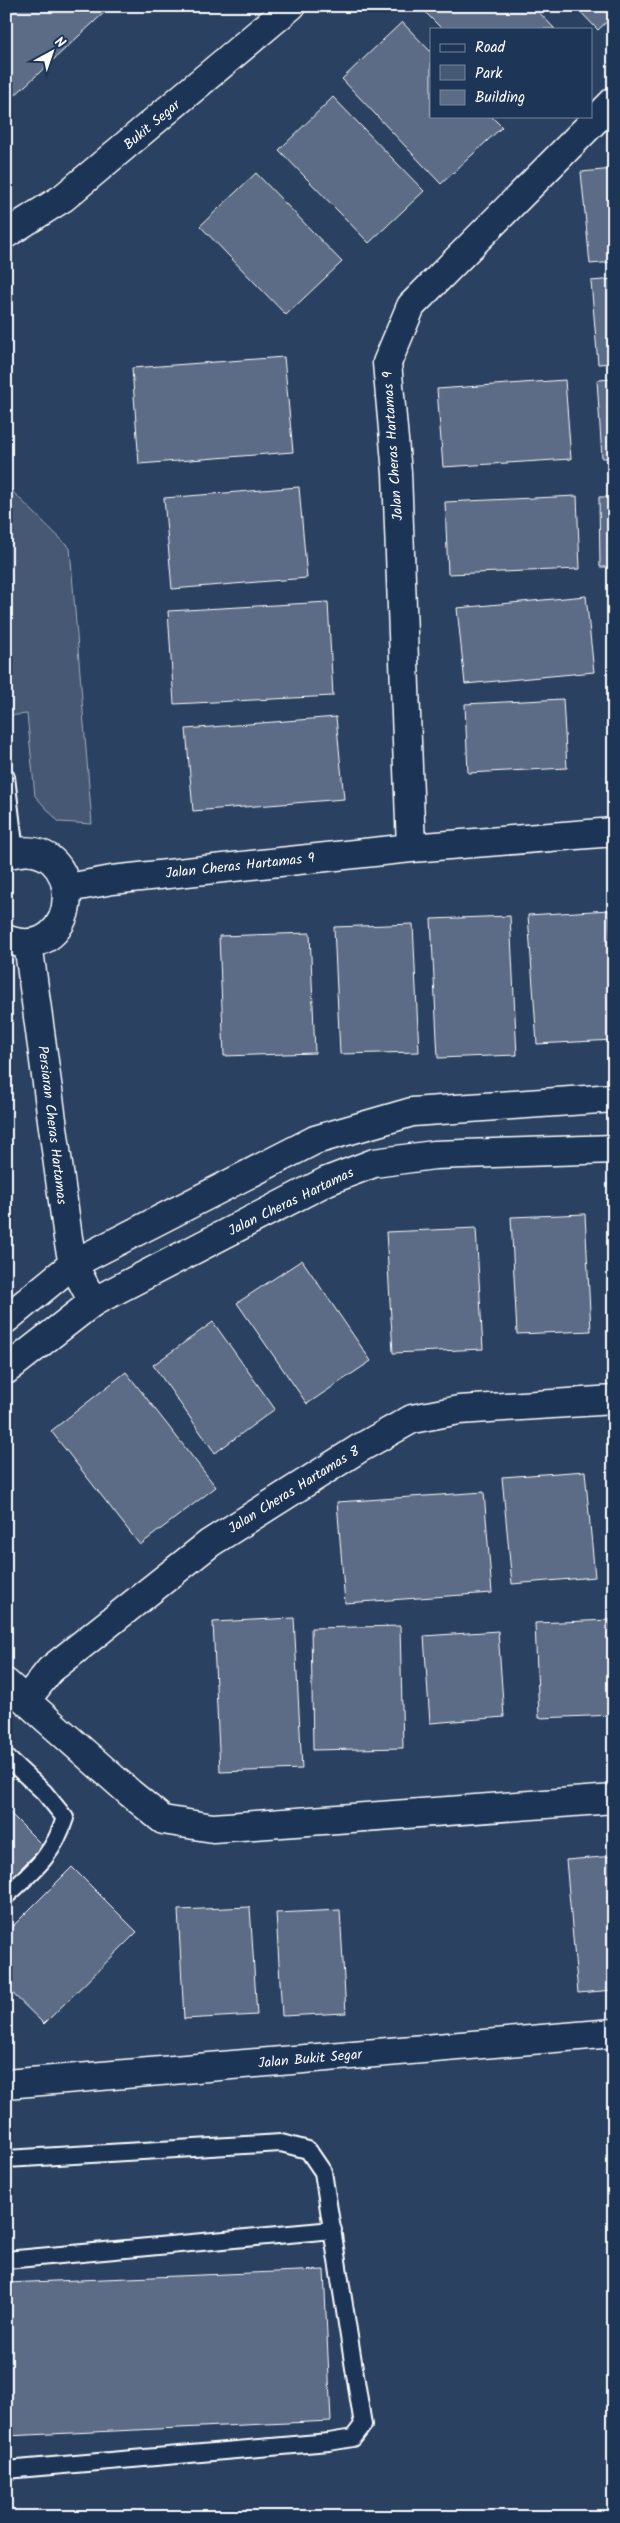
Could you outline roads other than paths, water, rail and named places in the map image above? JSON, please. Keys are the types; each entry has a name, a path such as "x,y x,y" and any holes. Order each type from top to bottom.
{"street":[{"name":"Bukit Segar","path":"6,234 63,198 291,6"},
{"name":"Jalan Cheras Hartamas 9","path":"412,848 397,473 387,362 411,306 614,101"},
{"name":"Jalan Cheras Hartamas 9","path":"68,888 112,880 412,848 614,832"},
{"path":"11,854 30,852 43,856 59,870 68,888"},
{"name":"Persiaran Cheras Hartamas","path":"68,888 69,903 64,918 55,930 43,939 17,941 61,1203 74,1264 93,1302"},
{"path":"6,1318 74,1264 315,1140 412,1112 614,1098"},
{"name":"Jalan Cheras Hartamas","path":"6,1370 93,1302 327,1182 374,1163 434,1155 614,1148"},
{"name":"Jalan Cheras Hartamas 8","path":"26,1700 50,1670 210,1543 360,1448 412,1419 459,1410 614,1400"},
{"path":"6,1682 130,1793 163,1820 213,1828 614,1799"},
{"name":"Jalan Bukit Segar","path":"6,2084 614,2033"}],"lane":[{"path":"6,777 11,854"},
{"path":"6,1757 44,1792 65,1818 59,1836 47,1857 6,1896"},
{"path":"6,2159 281,2143 308,2150 323,2172 363,2424 353,2438 329,2442 6,2470"},
{"path":"6,2260 333,2230"}]}
